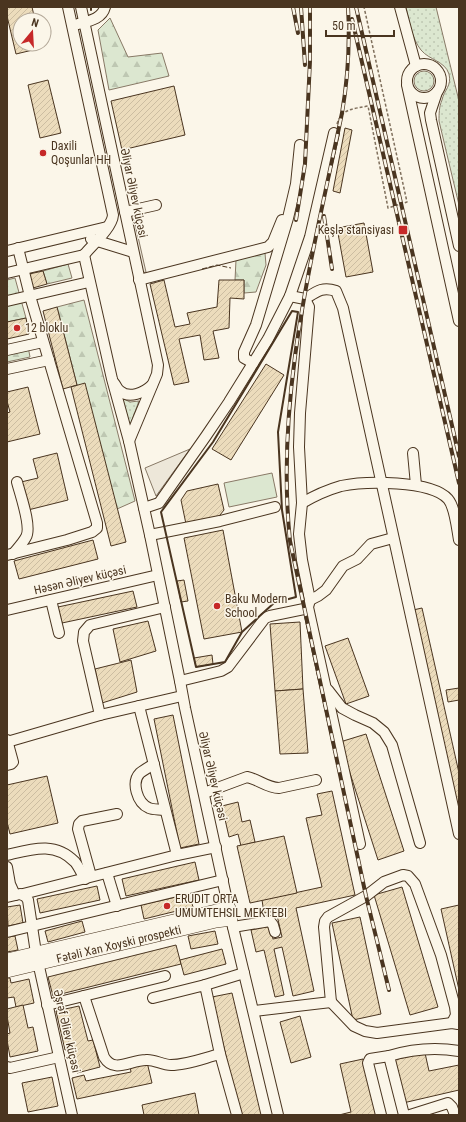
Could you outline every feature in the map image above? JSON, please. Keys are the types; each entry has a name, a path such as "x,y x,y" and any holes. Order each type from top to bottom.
{"main road":[{"name":"Fətəli Xan Xoyski prospekti","path":"7,960 37,958 231,918"},
{"name":"Fətəli Xan Xoyski prospekti","path":"7,971 37,958"}],"street":[{"name":"Əliyar Əliyev küçəsi","path":"68,7 113,215 113,220 109,226"},
{"name":"Əliyar Əliyev küçəsi","path":"81,7 158,365 157,374 128,441"},
{"path":"72,25 95,19 103,13 105,7"},
{"path":"400,7 416,66"},
{"path":"459,246 430,113 441,82 440,76 438,70 433,66 422,64 411,69 408,74 407,85 459,321"},
{"path":"407,85 413,94 423,98 434,96 437,92"},
{"path":"144,508 154,506 163,498 229,402 268,340 290,296 310,237 334,133"},
{"path":"253,363 244,358 244,352 256,325 288,218 296,184 300,145"},
{"path":"125,212 156,205"},
{"path":"139,280 268,247 273,242 281,221 288,218"},
{"path":"7,251 78,235 109,226"},
{"path":"7,273 84,255 109,226"},
{"path":"78,235 133,252"},
{"path":"10,555 92,532 97,528 97,523 87,495 30,296 18,248"},
{"name":"Əliyar Əliyev küçəsi","path":"84,255 112,379 144,508 182,696 231,918 278,1115"},
{"path":"7,301 89,282"},
{"path":"305,300 318,291 327,288 336,291 339,297 459,834"},
{"path":"290,296 305,300 310,307 300,413 299,447 302,503 299,534 302,560 309,604 360,844"},
{"path":"7,350 43,342"},
{"path":"7,369 49,360"},
{"path":"112,379 119,391 126,394 143,392 153,384"},
{"path":"413,453 416,485"},
{"path":"10,555 27,536 28,530 27,520 17,482"},
{"path":"302,503 328,490 341,486 381,482 416,485 437,492 448,499 452,505 459,540"},
{"path":"150,535 220,521 275,507"},
{"path":"180,681 220,671 228,667 265,618 304,609 326,590 343,566 357,559 371,544 393,538"},
{"name":"Həsən Əliyev küçəsi","path":"7,610 158,575"},
{"path":"50,600 59,633"},
{"path":"100,715 83,641 84,632 90,625 165,607"},
{"path":"326,687 342,708 373,723 384,732 392,745 420,843"},
{"path":"7,765 13,762 7,741 30,737 100,715 182,696"},
{"path":"139,706 164,810 177,855"},
{"path":"154,764 139,774 135,785 139,800 150,808 164,810"},
{"path":"204,793 247,777 254,778 273,788 316,780"},
{"path":"88,878 78,829 79,824 82,821 117,814"},
{"path":"15,895 177,855 216,847"},
{"path":"7,854 30,849 44,848 57,850 75,863 88,878"},
{"name":"Əşrəf Əliev küçəsi","path":"7,867 10,884 15,895 28,900 37,958 72,1115"},
{"path":"107,873 117,906"},
{"path":"403,875 408,876 415,884 441,955 456,1007 456,1023 377,1033 365,1031 354,1026 331,1002 324,927 325,921 328,917 366,896 384,882 403,875"},
{"path":"7,932 223,880"},
{"path":"231,918 270,921 275,932"},
{"path":"153,998 205,985 244,973"},
{"path":"47,1005 165,976"},
{"path":"205,985 220,1054 237,1115"},
{"path":"84,996 104,1057 108,1063 113,1066 148,1060 171,1065 220,1054"},
{"path":"254,1011 331,1002"},
{"path":"381,1115 368,1063 370,1059 427,1048 459,1051"},
{"path":"389,1056 404,1115"},
{"path":"7,1067 10,1068 59,1057"},
{"path":"410,1115 448,1103 452,1107 455,1115"}],"path":[{"path":"334,133 339,116 342,113 368,106 388,208 407,202 364,7"}],"green space":[{"path":"406,7 436,7 459,101 459,205 439,121 440,105 449,82 449,74 444,66 424,53 418,46 411,30"},
{"path":"110,18 128,57 162,53 169,76 109,90 98,30"},
{"path":"420,71 428,71 434,77 434,85 428,91 420,91 414,85 414,77"},
{"path":"265,253 266,265 256,292 244,293 244,280 235,280 236,260"},
{"path":"68,264 72,278 47,284 43,271"},
{"path":"15,278 26,318 7,322 7,280"},
{"path":"84,300 135,501 117,509 77,385 57,307"},
{"path":"27,341 30,357 7,362 7,346"},
{"path":"122,398 130,402 139,401 129,428"},
{"path":"272,473 277,497 229,507 224,483"}],"shaded area":[{"path":"134,219 146,272 138,274 127,220"},
{"path":"190,449 156,496 145,468"}],"building":[{"path":"7,7 32,7 33,12 12,12 12,37 7,16"},
{"path":"48,80 61,133 40,138 28,85"},
{"path":"174,86 185,135 122,150 111,101"},
{"path":"345,128 352,130 340,193 333,191"},
{"path":"364,223 373,272 346,277 337,228"},
{"path":"43,271 47,284 33,288 29,274"},
{"path":"164,280 175,327 190,324 187,313 217,307 219,280 244,280 244,299 230,298 229,328 213,331 219,358 204,360 200,335 179,339 189,382 174,385 150,284"},
{"path":"57,307 77,385 63,389 43,311"},
{"name":"12 bloklu","path":"26,318 29,334 7,339 7,322"},
{"path":"266,364 284,375 231,460 212,449"},
{"path":"85,383 126,542 111,546 71,387"},
{"path":"28,387 40,434 7,442 7,413 10,412 7,401 7,392"},
{"path":"57,453 68,500 28,510 21,482 38,478 33,459"},
{"path":"218,484 224,510 216,520 186,524 181,500 187,491"},
{"name":"Baku Modern School","path":"223,530 242,632 204,639 184,538"},
{"path":"93,540 98,559 19,579 14,561"},
{"path":"184,580 188,601 181,602 177,581"},
{"path":"133,591 137,607 62,623 58,607"},
{"path":"422,608 459,773 459,814 413,610"},
{"path":"148,621 156,651 120,662 113,629"},
{"path":"300,622 303,689 275,691 270,624"},
{"path":"348,638 369,696 346,704 325,646"},
{"path":"212,655 213,664 196,667 194,658"},
{"path":"131,660 137,692 102,703 95,669"},
{"path":"459,688 459,700 448,702 446,690"},
{"path":"303,689 308,753 280,754 275,691"},
{"path":"173,715 199,844 180,848 154,719"},
{"path":"366,734 404,851 378,860 340,742"},
{"path":"47,776 58,823 10,834 7,822 7,785"},
{"path":"332,791 355,895 296,908 314,991 293,996 282,947 274,949 284,995 275,997 264,950 256,952 251,930 270,926 273,939 282,937 276,911 264,913 262,900 322,887 306,818 322,815 317,794"},
{"path":"238,802 242,822 250,820 255,842 241,846 238,834 229,837 222,806"},
{"path":"284,836 297,893 250,903 237,846"},
{"path":"195,862 199,880 126,896 122,879"},
{"path":"97,886 100,900 40,913 37,899"},
{"path":"402,887 438,1007 410,1015 374,895"},
{"name":"ERUDIT ORTA UMUMTEHSIL MEKTEBI","path":"189,894 193,907 144,919 141,905"},
{"path":"20,905 23,923 8,926 7,907"},
{"path":"459,905 459,990 441,909"},
{"path":"360,917 381,1014 353,1020 332,923"},
{"path":"82,921 85,932 48,942 45,931"},
{"path":"215,931 218,944 191,949 188,936"},
{"path":"15,936 18,950 7,952 7,937"},
{"path":"176,945 181,964 53,996 48,977"},
{"path":"222,949 226,964 184,975 180,960"},
{"path":"7,978 10,978 11,983 29,979 34,1003 16,1007 14,997 7,998"},
{"path":"232,993 261,1115 240,1115 212,997"},
{"path":"23,1005 28,1028 33,1027 38,1051 10,1057 7,1040 7,1034 10,1033 7,1009"},
{"path":"79,1006 88,1041 93,1040 100,1067 77,1073 71,1048 65,1050 56,1011"},
{"path":"300,1016 311,1057 291,1063 280,1022"},
{"path":"425,1053 429,1071 459,1065 459,1090 403,1103 393,1060"},
{"path":"363,1059 377,1115 339,1115 351,1112 340,1064"},
{"path":"147,1062 152,1083 77,1099 72,1078 84,1075 86,1081 131,1072 130,1066"},
{"path":"52,1077 58,1106 28,1112 22,1083"},
{"path":"195,1093 199,1115 144,1115 142,1105"}],"railway":[{"path":"293,7 298,33"},
{"path":"301,7 305,65"},
{"path":"296,220 305,164 310,61 310,7"},
{"path":"348,7 349,47 344,100 309,272 292,379 288,433 287,487 290,541 366,896 389,990"},
{"path":"356,7 459,456"},
{"path":"352,19 459,483"},
{"path":"324,216 332,269"}],"fence":[{"path":"202,269 217,265 231,268"}],"wall":[{"path":"292,311 298,312 278,432 282,510 296,597 274,603 242,632 225,662 196,667 161,512 213,442 292,311"}],"place":[{"name":"Daxili Qoşunlar HH","path":"43,153"},
{"name":"Keşlə stansiyası","path":"403,230"},
{"name":"12 bloklu","path":"17,328"},
{"name":"Baku Modern School","path":"217,606"},
{"name":"ERUDIT ORTA UMUMTEHSIL MEKTEBI","path":"167,906"}]}
